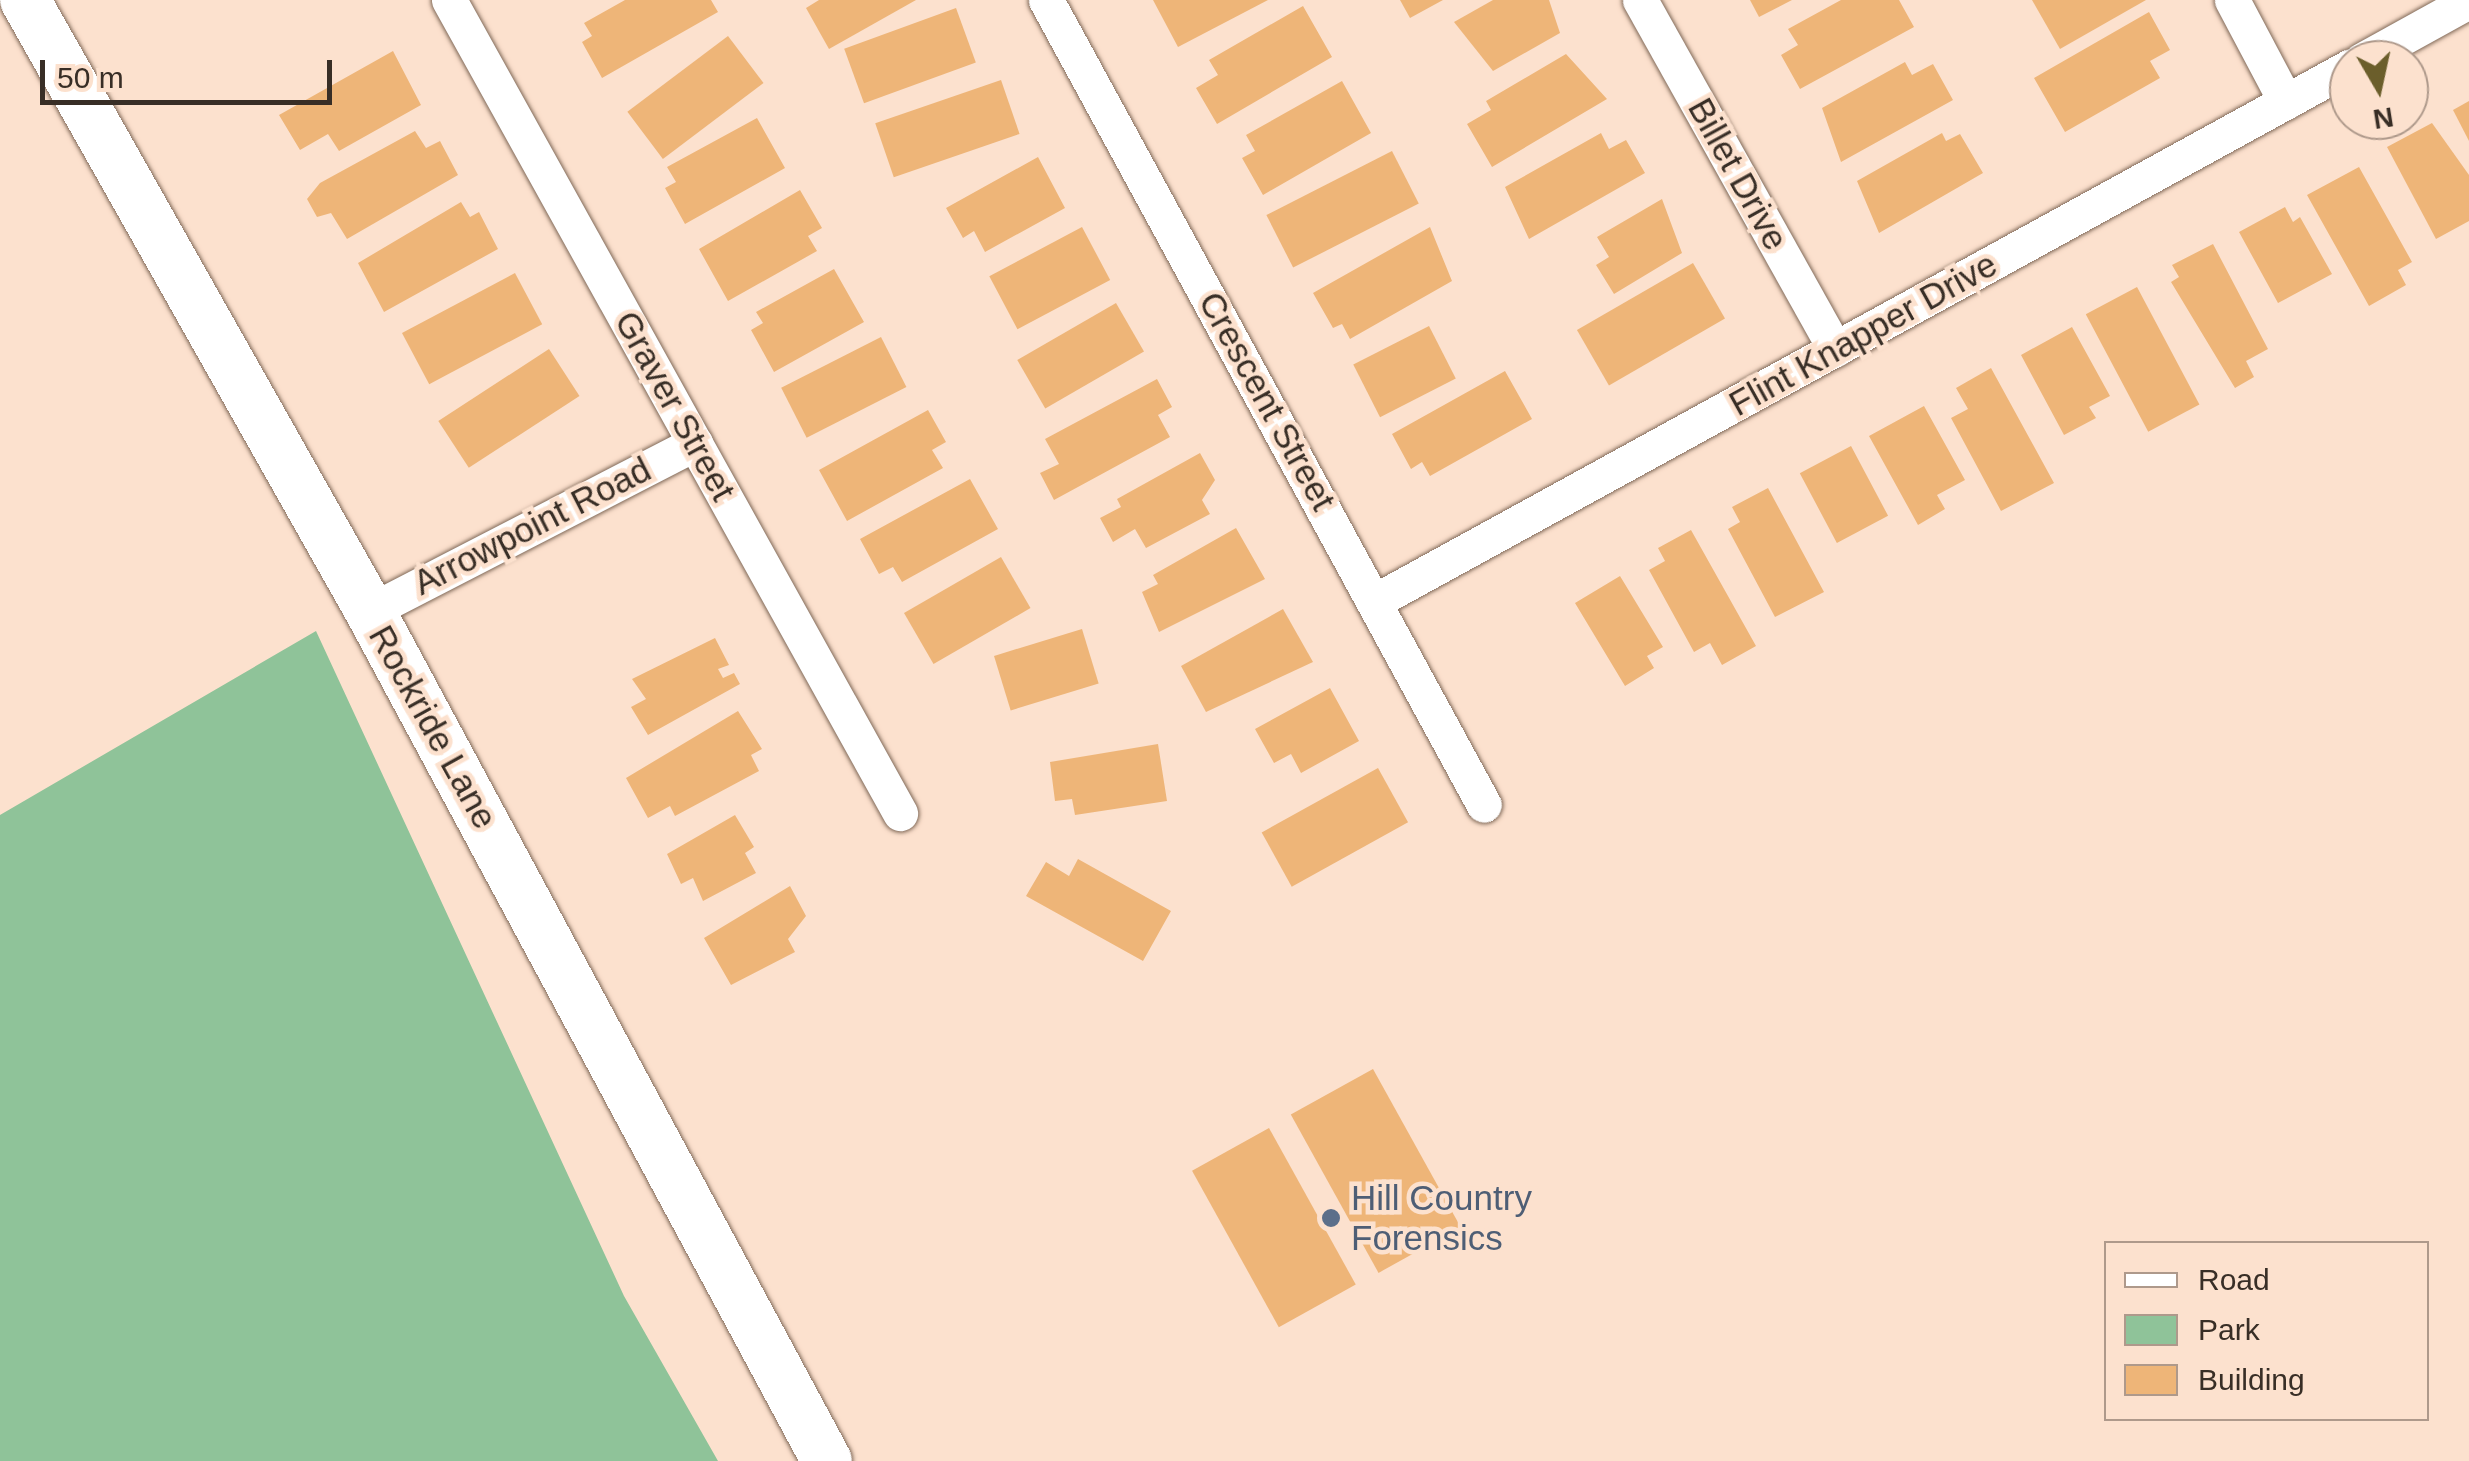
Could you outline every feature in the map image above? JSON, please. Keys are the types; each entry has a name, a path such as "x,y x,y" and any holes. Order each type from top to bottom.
{"street":[{"name":"Rockride Lane","path":"25,0 370,610 827,1461"},
{"name":"Graver Street","path":"449,0 900,813"},
{"name":"Crescent Street","path":"1046,0 1377,600 1484,804"},
{"name":"Billet Drive","path":"1640,0 1835,349"},
{"path":"2232,0 2286,102"},
{"path":"2398,40 2469,1"},
{"name":"Flint Knapper Drive","path":"1377,600 2329,78"},
{"name":"Arrowpoint Road","path":"370,610 695,442"}],"green space":[{"path":"316,631 624,1296 718,1461 0,1461 0,815"}],"building":[{"path":"625,0 711,0 718,12 602,78 582,42 592,36 584,23"},
{"path":"819,0 916,0 829,49 806,8"},
{"path":"1153,0 1268,0 1178,47"},
{"path":"1400,0 1443,0 1410,18"},
{"path":"1493,0 1549,0 1560,33 1493,71 1454,22"},
{"path":"1750,0 1792,0 1759,17"},
{"path":"1841,0 1899,0 1914,27 1800,89 1781,55 1798,45 1788,29"},
{"path":"2032,0 2146,0 2060,49"},
{"path":"1303,6 1332,57 1217,124 1196,88 1218,75 1209,60"},
{"path":"956,8 976,63 864,103 844,49"},
{"path":"2149,12 2170,50 2150,61 2160,78 2065,132 2034,78"},
{"path":"728,36 764,83 663,159 627,112"},
{"path":"393,51 421,105 339,151 328,134 300,150 279,115"},
{"path":"1566,54 1607,99 1492,167 1467,124 1491,110 1486,101"},
{"path":"1905,62 1912,75 1933,64 1953,100 1841,162 1822,108"},
{"path":"1001,80 1020,134 894,177 875,123"},
{"path":"1342,81 1371,133 1263,195 1242,158 1255,151 1246,135"},
{"path":"2469,101 2469,141 2453,110"},
{"path":"757,118 785,168 685,224 665,188 676,182 667,167"},
{"path":"2432,123 2469,175 2469,221 2436,239 2387,147 2400,140 2429,140"},
{"path":"415,131 426,148 440,141 458,175 347,239 331,213 317,217 307,199 320,183"},
{"path":"1601,133 1609,149 1626,140 1645,173 1529,239 1505,187"},
{"path":"1942,133 1946,141 1960,134 1983,173 1879,233 1857,181"},
{"path":"1392,151 1419,204 1293,268 1266,215"},
{"path":"1038,157 1065,208 985,252 974,231 963,238 946,208"},
{"path":"2359,167 2412,262 2398,270 2406,285 2369,306 2307,195"},
{"path":"800,190 822,228 808,236 817,251 728,301 699,249"},
{"path":"1662,199 1682,253 1614,294 1596,265 1609,257 1597,237"},
{"path":"461,202 470,217 479,212 498,249 384,312 358,263"},
{"path":"2285,207 2293,222 2300,217 2332,274 2278,303 2239,232"},
{"path":"1082,227 1110,280 1017,329 989,276"},
{"path":"1430,227 1452,281 1350,339 1342,324 1333,328 1313,293"},
{"path":"2213,244 2268,349 2246,361 2254,377 2235,388 2171,282 2179,277 2172,265"},
{"path":"1693,263 1725,318 1609,385 1577,330"},
{"path":"834,269 864,322 774,372 751,330 763,323 756,312"},
{"path":"515,273 542,324 429,384 402,333"},
{"path":"2137,287 2199,404 2148,432 2086,314"},
{"path":"1116,303 1144,351 1045,408 1017,360"},
{"path":"1429,326 1456,379 1380,417 1353,365"},
{"path":"2072,327 2110,396 2089,407 2096,418 2064,435 2021,355"},
{"path":"881,337 906,387 807,438 781,388"},
{"path":"549,349 579,396 469,468 438,421"},
{"path":"1991,368 2054,483 2001,511 1951,418 1968,409 1956,388"},
{"path":"1505,371 1532,419 1430,476 1422,462 1411,469 1392,434"},
{"path":"1157,379 1172,407 1158,415 1170,437 1054,500 1040,473 1059,464 1045,439"},
{"path":"1924,406 1965,480 1937,495 1945,509 1918,525 1869,436"},
{"path":"928,410 946,442 932,450 943,468 847,521 819,470"},
{"path":"1851,446 1888,516 1837,543 1800,473"},
{"path":"1200,453 1215,480 1202,500 1210,514 1146,548 1135,529 1113,542 1100,518 1121,507 1117,499"},
{"path":"970,479 998,529 902,582 893,567 879,574 860,539"},
{"path":"1768,488 1824,592 1775,617 1728,529 1740,522 1732,507"},
{"path":"1236,528 1265,579 1159,632 1142,592 1158,584 1153,575"},
{"path":"1691,530 1756,646 1722,665 1710,643 1694,652 1649,570 1665,561 1658,548"},
{"path":"1001,557 1030,608 934,664 904,613"},
{"path":"1620,576 1663,647 1647,656 1654,668 1625,686 1575,603"},
{"path":"1283,609 1313,662 1206,712 1181,666"},
{"path":"1082,629 1099,684 1011,710 994,656"},
{"path":"715,638 729,665 718,669 723,678 734,673 740,684 648,735 631,707 646,699 632,679"},
{"path":"1330,688 1359,741 1301,773 1291,754 1274,763 1255,729"},
{"path":"738,711 762,749 751,755 759,771 675,816 670,806 648,818 626,778"},
{"path":"1158,744 1167,801 1075,815 1072,799 1055,801 1050,762"},
{"path":"1378,768 1408,822 1292,887 1262,832"},
{"path":"735,815 754,847 745,853 756,873 703,901 693,878 681,884 667,854"},
{"path":"1078,859 1171,911 1143,961 1026,896 1046,862 1069,876"},
{"path":"790,886 806,916 788,939 795,952 731,985 704,938"},
{"path":"1373,1069 1461,1227 1379,1273 1291,1115"},
{"path":"1269,1128 1356,1285 1279,1327 1192,1171"}],"place":[{"name":"Hill Country Forensics","path":"1331,1218"}]}
